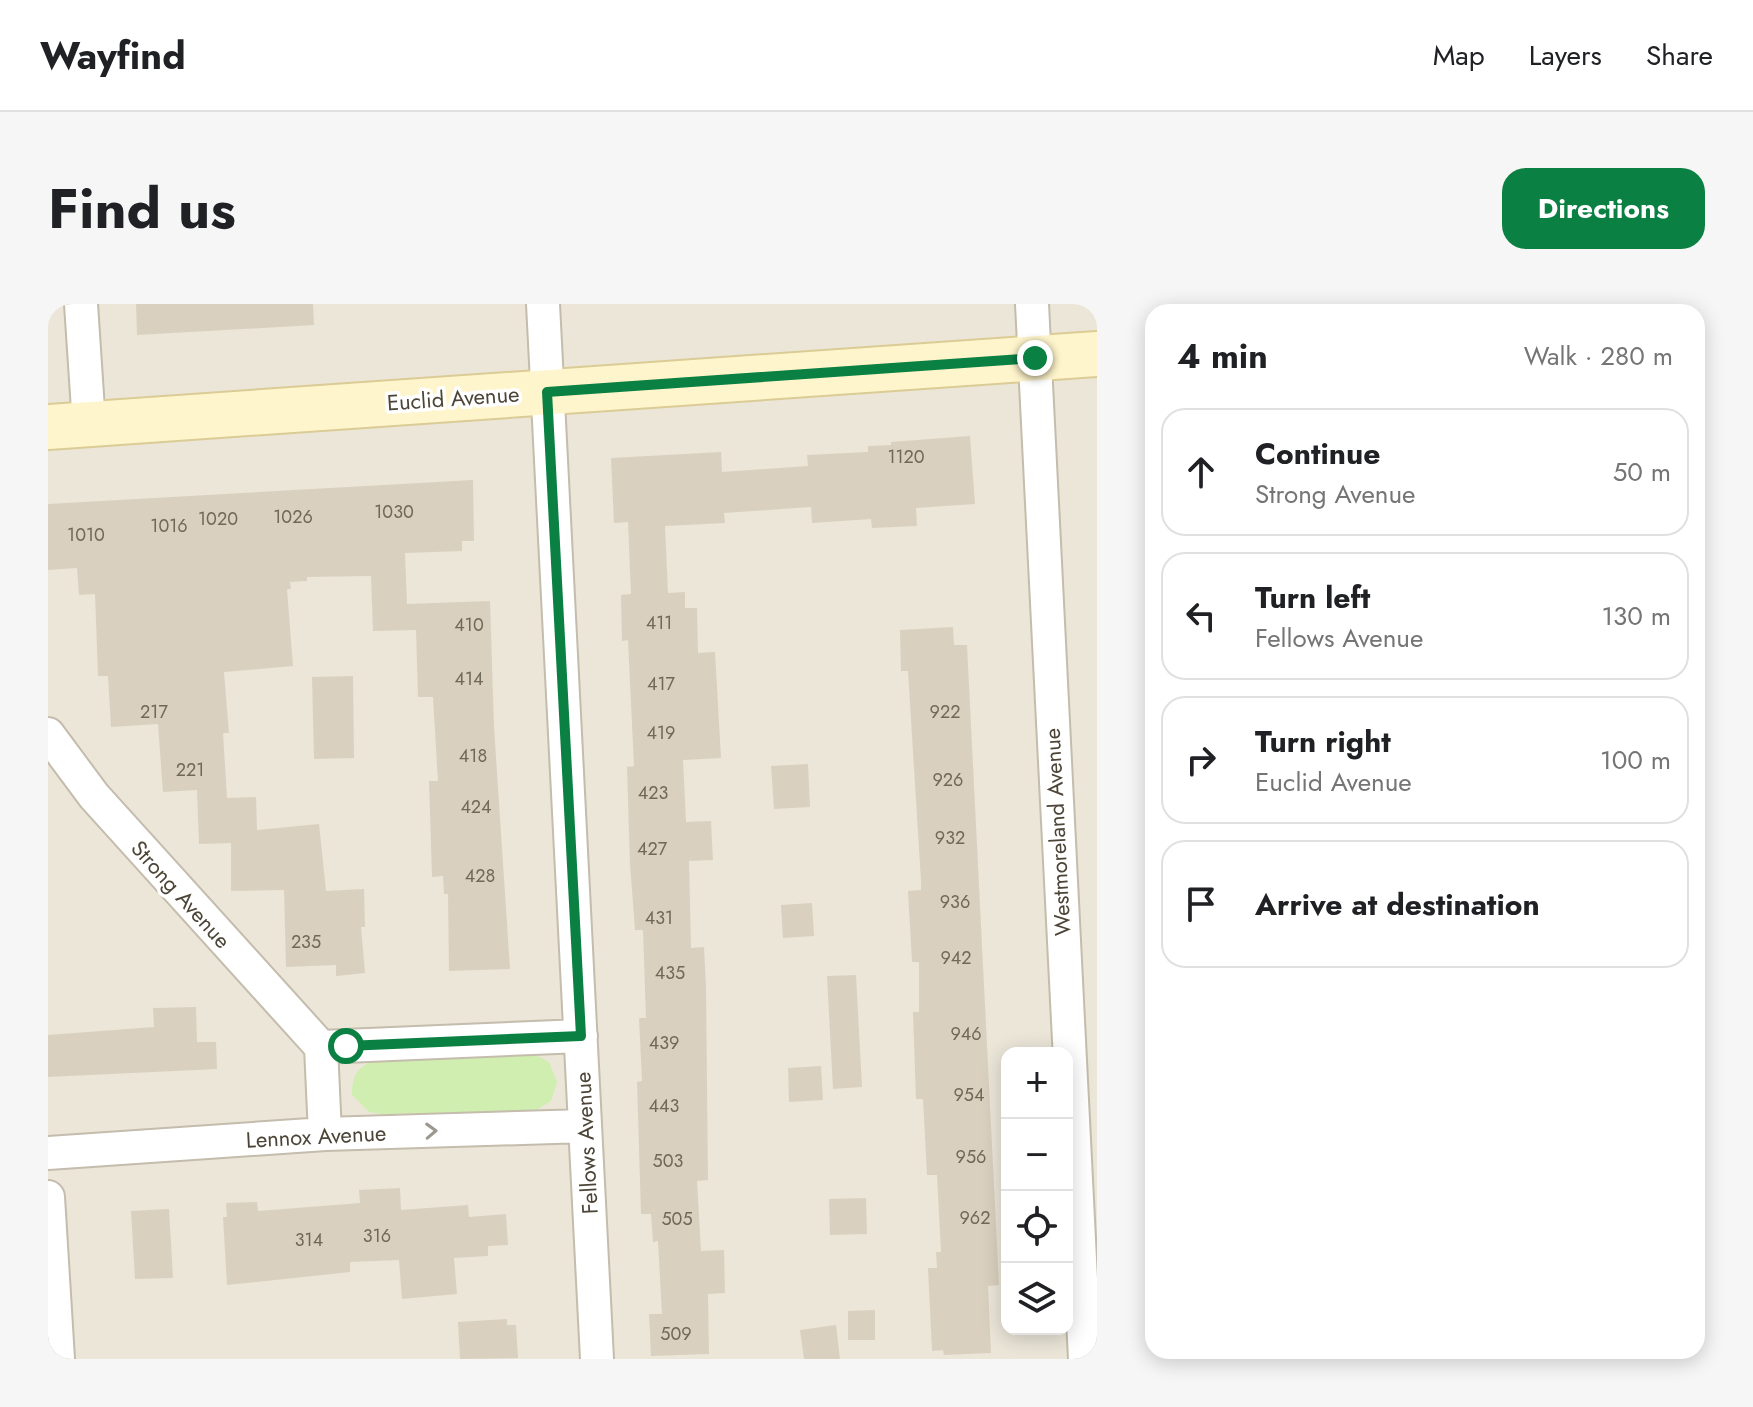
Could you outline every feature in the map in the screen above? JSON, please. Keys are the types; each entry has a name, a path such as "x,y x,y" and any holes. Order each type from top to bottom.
{"street":[{"path":"69,426 81,304"},
{"name":"Fellows Avenue","path":"543,304 597,1359"},
{"name":"Westmoreland Avenue","path":"1032,304 1085,1359"},
{"name":"Euclid Avenue","path":"69,426 1097,354"},
{"name":"Strong Avenue","path":"48,734 94,796 321,1047"},
{"path":"325,1134 321,1047 581,1036"},
{"name":"Lennox Avenue","path":"48,1153 325,1134 585,1126"},
{"path":"48,1197 58,1359"}],"shaded area":[{"path":"48,304 1097,304 1097,1359 48,1359"}],"green space":[{"path":"528,1051 549,1062 557,1082 551,1101 533,1112 382,1114 369,1112 352,1095 357,1073 367,1064 379,1060"}],"building":[{"path":"136,304 313,304 314,325 137,335"},
{"path":"970,436 975,504 916,508 917,526 872,528 871,519 812,523 811,507 724,513 725,523 665,526 668,593 685,592 685,608 697,608 698,653 715,652 721,758 683,760 686,822 711,821 713,860 689,861 691,948 704,947 706,987 708,1180 697,1181 701,1251 724,1250 725,1293 708,1294 709,1354 651,1356 649,1314 662,1314 658,1241 653,1242 651,1214 641,1214 637,1082 642,1081 639,1018 646,1018 643,930 635,930 630,864 627,767 634,766 628,640 622,641 621,595 631,594 628,522 614,523 611,458 721,452 722,472 808,466 807,455 868,452 868,446 891,445 891,442"},
{"path":"473,480 474,541 462,541 462,551 405,553 407,604 490,601 494,727 510,969 449,971 448,894 444,894 443,876 432,877 429,781 438,781 433,697 418,697 416,630 373,631 371,576 307,577 307,581 290,582 291,589 287,589 293,666 224,672 229,733 223,733 227,798 256,797 257,830 319,824 326,891 364,889 365,927 361,927 365,973 336,976 336,965 286,967 284,890 231,891 231,843 199,844 197,790 163,792 158,724 111,727 108,676 98,676 95,594 79,595 77,568 48,570 48,504"},
{"path":"953,627 954,645 967,645 999,1285 988,1286 991,1353 944,1355 943,1350 932,1351 928,1268 937,1268 936,1252 941,1252 937,1175 927,1175 923,1099 916,1099 913,1012 919,1012 919,962 912,962 908,891 921,890 921,881 908,671 901,671 900,630"},
{"path":"353,676 354,758 314,759 312,677"},
{"path":"808,764 810,807 774,809 771,766"},
{"path":"812,903 814,936 783,938 781,905"},
{"path":"856,975 862,1087 833,1089 827,976"},
{"path":"196,1007 197,1042 216,1042 217,1069 48,1077 48,1035 154,1027 153,1008"},
{"path":"821,1066 823,1100 789,1102 788,1068"},
{"path":"400,1188 401,1210 468,1205 469,1217 506,1214 508,1245 488,1246 488,1256 454,1258 457,1294 402,1299 399,1260 350,1262 350,1272 227,1285 223,1217 227,1217 226,1203 257,1202 258,1211 360,1203 359,1190"},
{"path":"866,1198 867,1234 830,1235 829,1199"},
{"path":"169,1209 173,1278 135,1279 131,1211"},
{"path":"875,1310 875,1340 848,1340 848,1311"},
{"path":"507,1319 507,1325 516,1325 518,1358 460,1359 458,1322"},
{"path":"836,1325 840,1359 804,1359 800,1330"}],"route":[{"path":"346,1046 581,1036 547,392 1035,358"}]}
